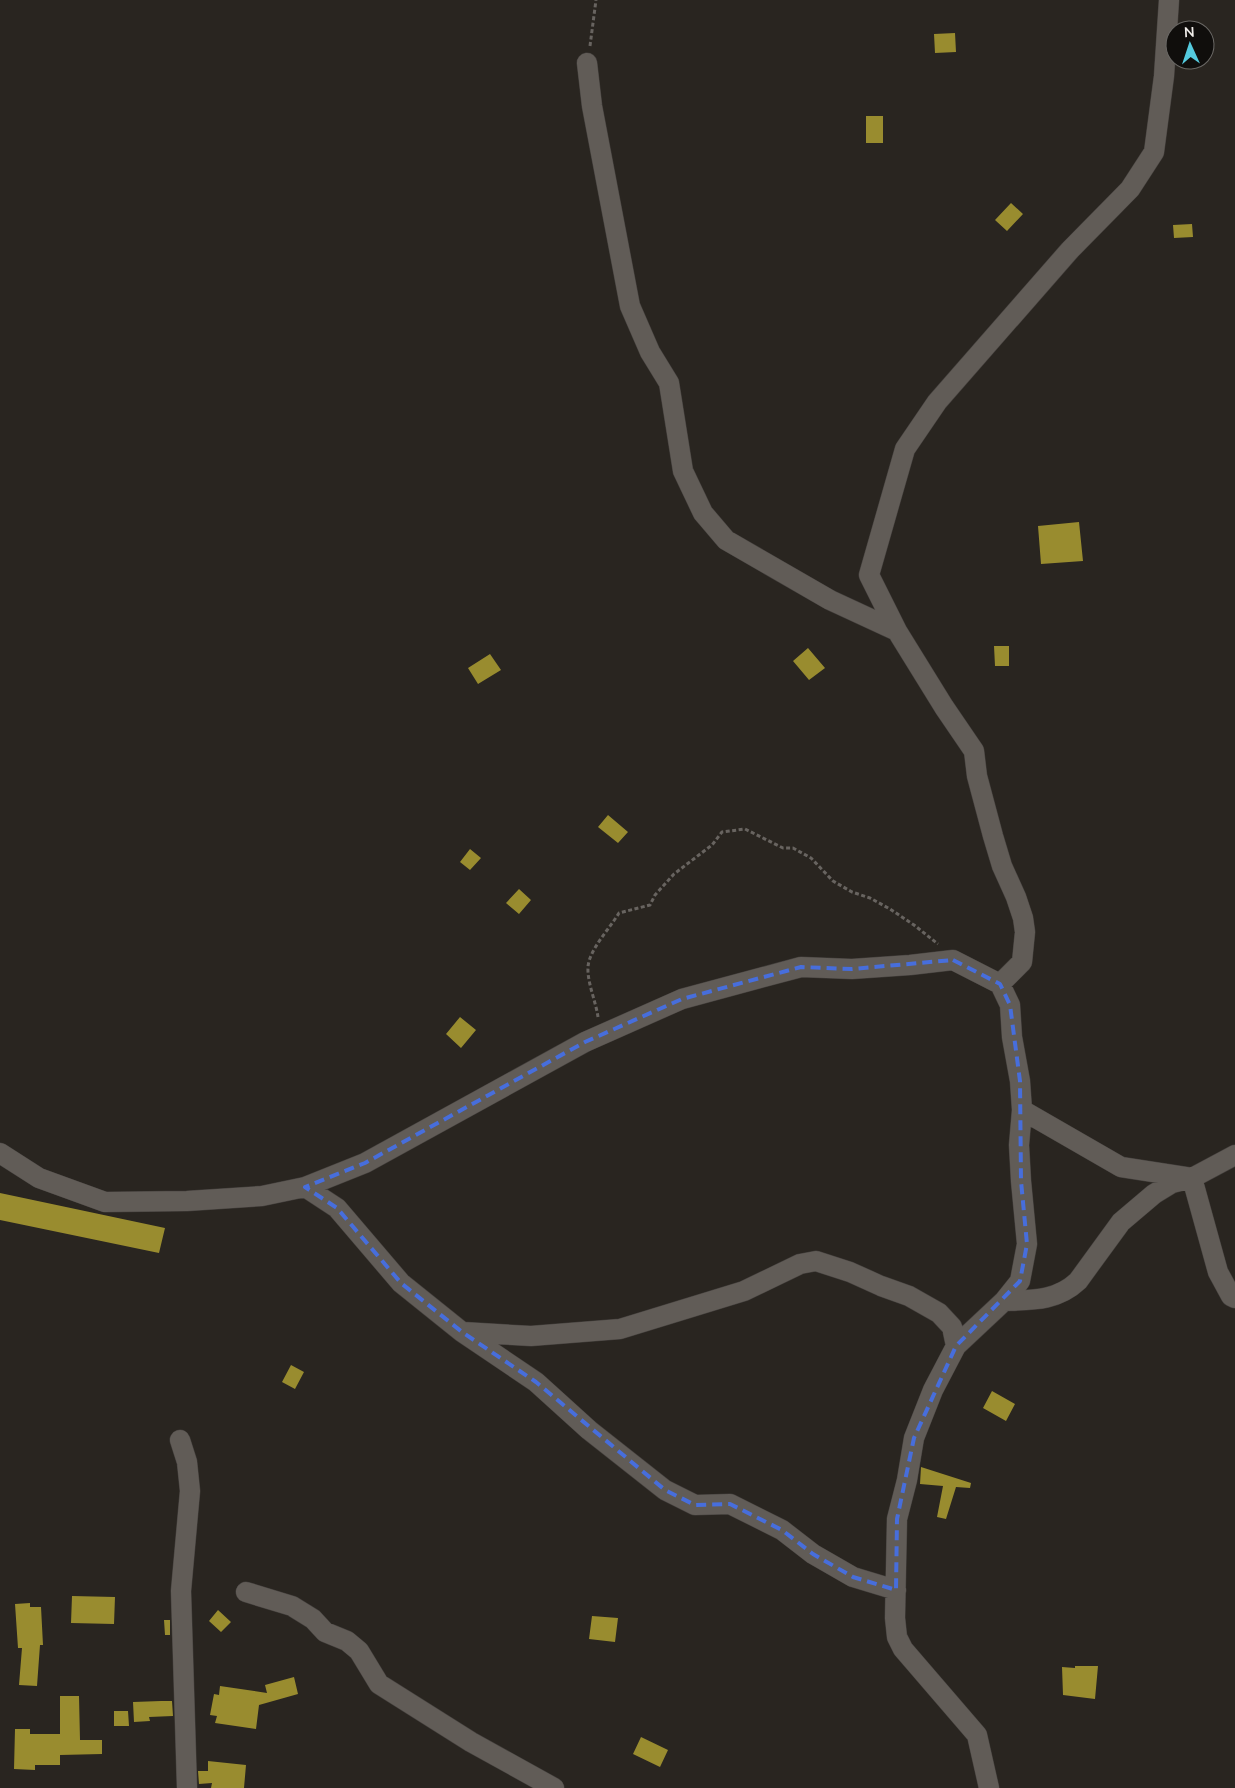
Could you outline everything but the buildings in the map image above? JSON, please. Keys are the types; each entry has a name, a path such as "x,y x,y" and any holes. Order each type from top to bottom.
{"street":[{"path":"1000,984 1022,962 1025,932 1016,897 1002,866 993,836 977,776 974,751 897,631 869,575 905,449 937,402 1070,250 1130,189 1154,152 1164,76 1169,0"},
{"path":"587,63 592,106 630,306 650,352 669,383 683,471 703,513 726,540 830,600 897,631"},
{"path":"0,1154 39,1178 104,1202 187,1201 262,1196 305,1186 365,1163 585,1042 682,999 800,967 852,969 910,966 953,960 1000,984 1010,1005 1012,1037 1020,1082 1022,1110 1019,1145 1020,1180 1027,1244 1020,1281 1004,1301 956,1346 933,1390 914,1438 907,1480 897,1519 895,1618 897,1637 903,1650 977,1735 989,1788"},
{"path":"1022,1110 1121,1167 1192,1178"},
{"path":"1004,1301 1050,1298 1071,1288 1121,1222 1154,1194 1172,1183 1192,1178 1235,1155"},
{"path":"1192,1178 1218,1272 1231,1296 1235,1298"},
{"path":"305,1186 337,1208 401,1282 462,1332 536,1382 589,1430 665,1490 694,1505 730,1504 782,1530 812,1554 853,1577 896,1590"},
{"path":"462,1332 531,1336 620,1329 744,1291 800,1264 816,1261 850,1272 909,1296 939,1313 952,1327 956,1346"},
{"path":"180,1440 187,1462 190,1491 180,1591 187,1788"},
{"path":"246,1592 292,1606 313,1619 325,1632 347,1641 359,1652 379,1684 471,1742 554,1788"}],"path":[{"path":"587,63 596,0"},
{"path":"585,1042 598,1016 588,966 598,940 610,929 619,913 650,905 655,895 674,874 712,845 722,832 745,829 783,848 793,848 811,858 833,881 852,892 870,898 914,925 935,941 953,960"}],"highlighted area":[{"path":"953,960 1000,984 1010,1005 1020,1081 1021,1181 1027,1244 1020,1281 956,1346 914,1438 897,1519 896,1590 853,1577 813,1554 782,1530 730,1504 695,1505 665,1490 536,1382 462,1332 401,1283 337,1208 305,1187 365,1163 585,1042 682,999 801,967 852,969"}]}
